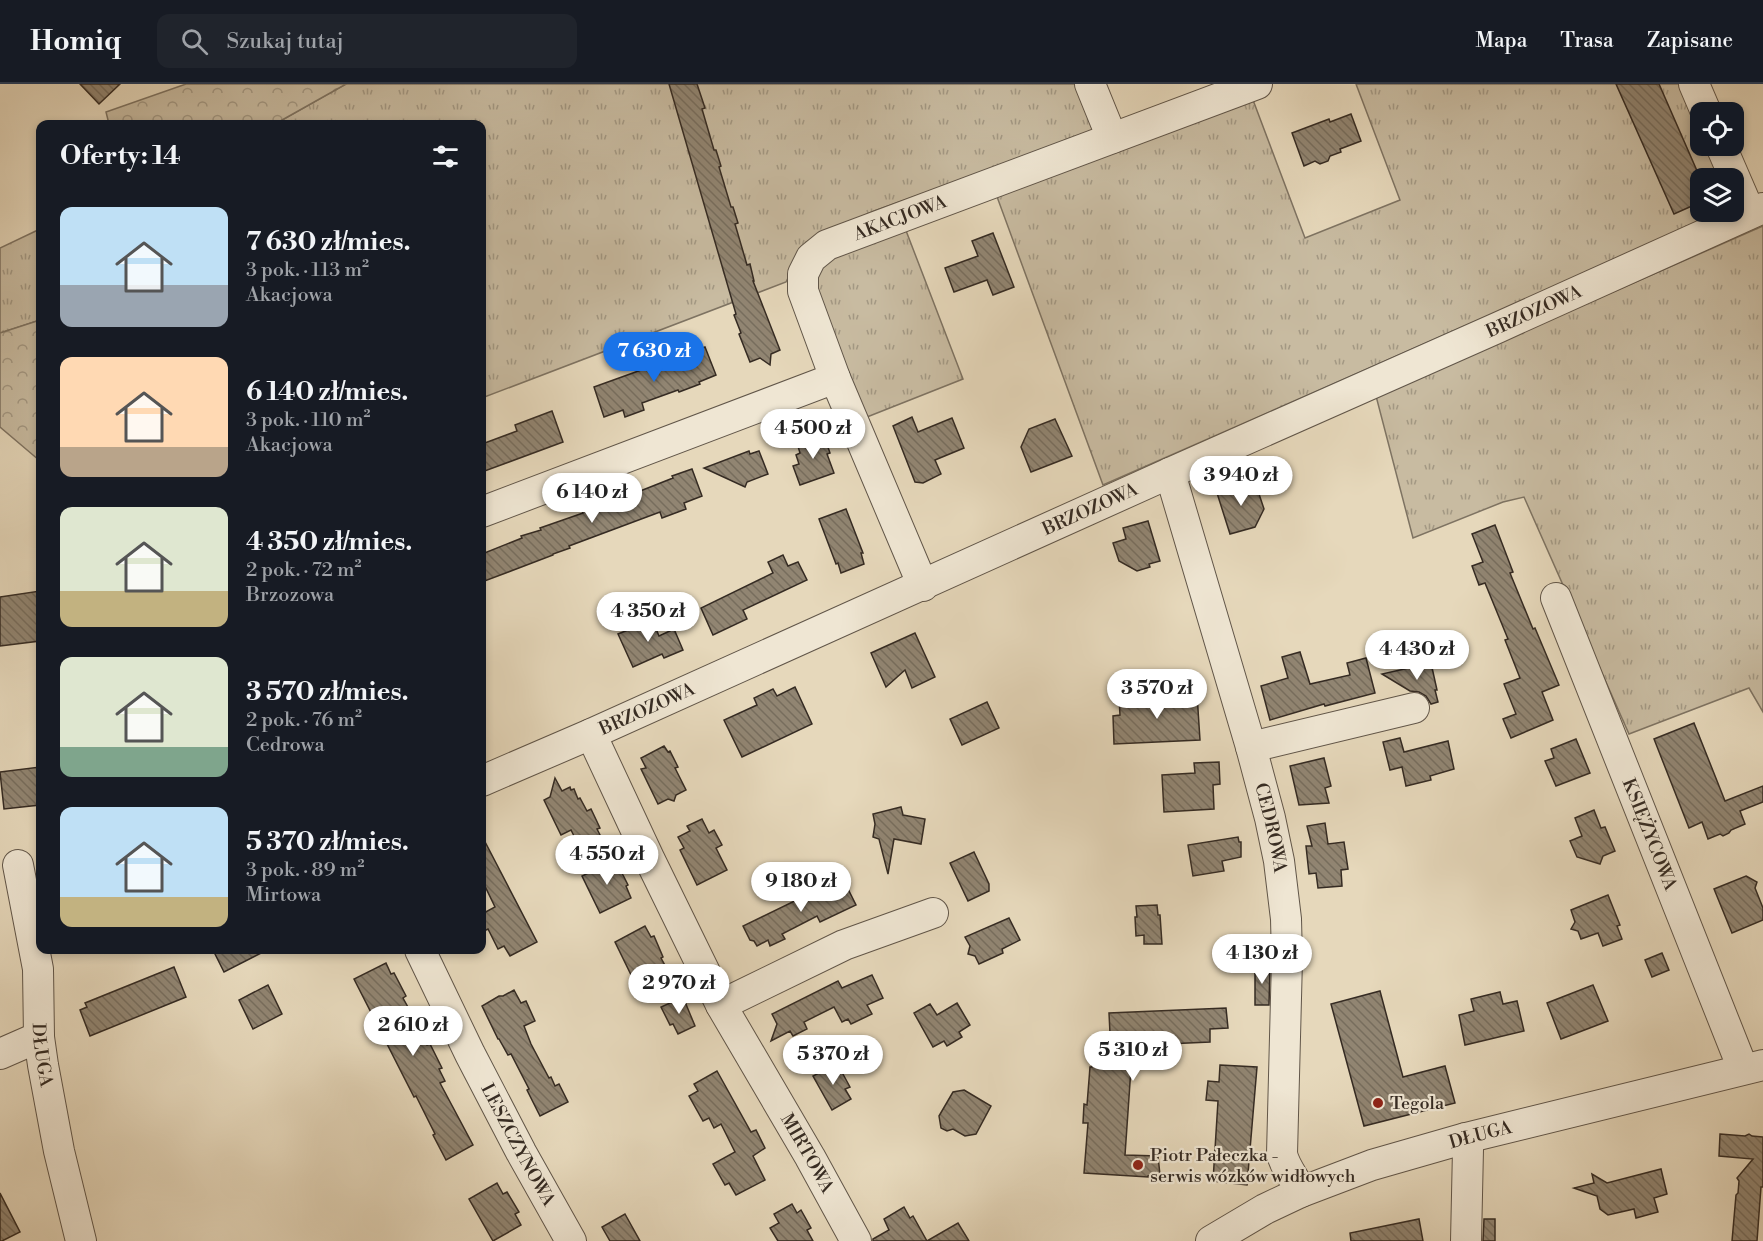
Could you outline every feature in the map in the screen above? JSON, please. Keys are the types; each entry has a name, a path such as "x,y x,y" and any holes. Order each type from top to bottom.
{"street":[{"path":"1090,84 1112,138"},
{"name":"AKACJOWA","path":"923,586 836,378 803,291 803,274 810,258 827,245 1257,84"},
{"path":"1694,84 1702,102"},
{"path":"1726,156 1757,211"},
{"name":"BRZOZOWA","path":"486,779 923,586 1757,211"},
{"path":"486,510 836,378"},
{"name":"CEDROWA","path":"1170,473 1270,818 1283,892 1287,959 1281,1154 1284,1163 1296,1178 1301,1192"},
{"name":"KSIĘŻYCOWA","path":"1556,598 1753,1067"},
{"path":"1251,747 1414,708"},
{"name":"MIRTOWA","path":"591,734 721,1005 856,1241"},
{"name":"DŁUGA","path":"20,863 38,969 39,1037 59,1151 81,1241"},
{"path":"721,1005 844,945 933,913"},
{"name":"LESZCZYNOWA","path":"422,954 470,1054 571,1241"},
{"path":"0,1054 39,1037"},
{"name":"DŁUGA","path":"1211,1241 1265,1209 1301,1192 1372,1165 1466,1138 1753,1067"},
{"path":"1466,1138 1468,1149 1466,1241"}],"green space":[{"path":"186,84 346,84 282,120 108,120 106,112"},
{"path":"346,84 1077,84 1095,132 874,211 806,242 786,282 486,396 486,120 282,120"},
{"path":"1356,84 1679,84 1690,108 1690,156 1713,156 1718,168 1690,168 1690,222 1701,222 1103,485 996,194 1253,100 1305,238 1400,200"},
{"path":"1763,226 1763,712 1749,688 1629,734 1524,497 1503,502 1413,538 1376,396"},
{"path":"905,228 963,379 867,417 811,288 820,263"},
{"path":"36,231 36,321 0,333 0,248"},
{"path":"36,321 36,458 0,427 0,333"}],"building":[{"path":"80,84 120,84 99,104"},
{"path":"669,84 697,84 714,150 716,150 721,166 719,167 738,223 735,224 747,265 750,264 753,281 780,350 771,354 770,365 760,358 750,362 739,334 741,333 734,315 736,314"},
{"path":"1616,84 1659,84 1696,168 1690,168 1690,207 1674,214"},
{"path":"1351,114 1361,141 1340,149 1341,152 1330,156 1328,161 1320,164 1315,161 1304,166 1292,133 1329,119 1330,122"},
{"path":"993,233 1014,287 993,295 987,280 954,292 945,268 978,256 972,241"},
{"path":"705,347 716,375 679,392 678,390 642,403 644,410 625,417 623,410 604,417 594,387"},
{"path":"552,411 563,442 486,471 486,443 517,431 515,425"},
{"path":"912,417 918,432 952,418 964,448 935,460 941,474 923,483 915,482 893,426"},
{"path":"1055,419 1072,456 1031,472 1021,447 1029,429"},
{"path":"823,433 834,473 800,485 793,466 799,464 796,455 800,453 797,443"},
{"path":"749,451 750,454 759,451 768,474 747,482 745,487 704,468"},
{"path":"692,469 702,496 684,503 686,509 662,518 660,512 486,580 486,552 522,538 521,536 541,530 540,528 583,513 582,510 625,497 673,478 672,476"},
{"path":"1255,482 1264,509 1255,527 1230,534 1217,493"},
{"path":"846,509 863,553 861,553 864,564 841,573 819,519"},
{"path":"1148,521 1160,561 1137,571 1119,561 1113,543 1126,539 1123,528"},
{"path":"1495,525 1513,572 1510,573 1559,685 1542,692 1553,720 1511,738 1503,719 1516,714 1504,684 1520,678 1505,640 1508,639 1485,583 1479,585 1472,566 1483,562 1472,534"},
{"path":"783,555 788,566 798,562 807,580 743,610 747,619 713,635 701,608 773,573 768,562"},
{"path":"36,592 36,642 0,646 0,597"},
{"path":"652,619 659,636 674,629 683,650 664,658 662,654 633,667 618,634 641,621 642,623"},
{"path":"915,633 935,677 912,688 905,670 886,687 871,653"},
{"path":"1300,652 1310,684 1350,675 1347,663 1366,658 1375,693 1325,706 1324,704 1270,720 1261,686 1288,678 1282,657"},
{"path":"1431,663 1438,702 1431,704 1426,696 1410,691 1382,674"},
{"path":"795,687 812,724 742,757 724,720 757,705 754,698 773,689 777,696"},
{"path":"1197,694 1200,740 1114,744 1113,716 1120,715 1119,698"},
{"path":"987,702 999,728 962,745 950,719"},
{"path":"1694,723 1725,801 1763,786 1763,802 1740,811 1745,824 1723,836 1720,834 1708,839 1702,822 1689,828 1654,739"},
{"path":"1400,738 1404,752 1448,741 1454,769 1430,776 1431,780 1406,786 1402,767 1390,770 1383,742"},
{"path":"1576,739 1590,773 1556,786 1545,761 1554,758 1551,749"},
{"path":"664,746 668,752 670,751 678,767 675,768 686,790 676,795 674,801 668,799 658,804 641,769 646,768 641,758"},
{"path":"1324,758 1331,786 1325,788 1329,803 1299,805 1290,766"},
{"path":"1219,762 1220,784 1213,785 1214,809 1164,812 1162,775 1195,773 1194,763"},
{"path":"36,768 36,805 4,809 0,772"},
{"path":"555,778 562,791 570,787 571,790 574,789 587,811 591,809 600,828 597,829 600,835 579,846 571,830 561,835 544,800 550,797"},
{"path":"901,807 903,815 925,819 921,844 894,839 888,874 879,839 873,837 875,824 873,814"},
{"path":"1594,810 1601,828 1605,827 1615,851 1603,856 1600,864 1577,857 1570,841 1582,836 1575,818"},
{"path":"702,819 709,833 714,830 722,845 716,848 727,870 697,885 680,850 684,848 678,837 690,831 687,826"},
{"path":"1325,823 1328,844 1344,842 1348,869 1341,870 1342,886 1318,888 1316,873 1309,874 1306,846 1312,846 1307,826"},
{"path":"1238,837 1241,842 1241,857 1222,861 1224,871 1193,876 1188,845"},
{"path":"486,844 537,942 510,956 504,946 498,949 488,929 486,930 486,912 495,907 486,888"},
{"path":"974,852 989,884 989,891 968,901 950,863"},
{"path":"613,861 615,866 618,864 628,885 626,886 631,898 600,913 582,876"},
{"path":"1746,876 1757,882 1755,888 1763,908 1763,920 1732,933 1714,889"},
{"path":"828,881 832,887 844,881 856,905 820,922 817,916 782,934 785,939 770,946 768,940 757,946 754,941 750,940 743,926 807,895 805,892"},
{"path":"1608,895 1620,925 1617,926 1622,939 1603,946 1598,933 1581,939 1578,931 1571,929 1575,922 1571,910"},
{"path":"1157,905 1162,944 1144,944 1144,935 1136,936 1136,906"},
{"path":"1009,918 1020,940 1002,949 1003,953 979,964 975,956 968,954 970,946 965,937"},
{"path":"645,926 651,937 654,936 667,969 636,985 615,942"},
{"path":"1662,953 1669,970 1652,977 1645,960"},
{"path":"215,954 259,954 224,972"},
{"path":"386,963 406,996 403,998 427,1045 430,1044 442,1068 439,1069 445,1081 440,1083 473,1145 446,1160 416,1096 414,1097 354,979"},
{"path":"1255,965 1270,965 1269,1005 1255,1005"},
{"path":"174,967 186,997 90,1036 80,1010 87,1007 85,1003"},
{"path":"872,975 883,998 867,1005 872,1014 851,1024 848,1019 842,1022 834,1007 804,1022 807,1029 793,1036 790,1031 771,1041 777,1024 772,1014 838,981 842,988"},
{"path":"268,985 282,1014 253,1029 239,1000"},
{"path":"1593,985 1608,1021 1561,1039 1547,1003"},
{"path":"514,990 521,1003 526,1001 535,1021 524,1026 531,1044 549,1078 551,1077 555,1086 559,1084 568,1102 540,1116 511,1054 508,1055 498,1039 482,1006"},
{"path":"1380,991 1403,1077 1445,1066 1455,1103 1364,1126 1331,1004"},
{"path":"1500,992 1503,1004 1517,1001 1524,1031 1465,1045 1459,1015 1474,1011 1471,999"},
{"path":"683,997 695,1026 678,1034 673,1024 670,1025 661,1007"},
{"path":"957,1003 970,1025 959,1032 962,1037 947,1046 944,1041 933,1047 914,1013 930,1004 937,1015"},
{"path":"1226,1008 1228,1028 1210,1029 1210,1042 1144,1045 1144,1053 1132,1054 1125,1155 1158,1156 1160,1175 1148,1177 1084,1173 1088,1123 1083,1123 1084,1104 1087,1105 1093,1053 1111,1054 1109,1013"},
{"path":"837,1063 850,1087 845,1089 851,1099 832,1110 813,1076 821,1072 823,1066 828,1068"},
{"path":"1220,1065 1257,1067 1247,1185 1213,1181 1218,1101 1206,1100 1208,1081 1219,1082"},
{"path":"717,1071 751,1132 756,1130 765,1148 753,1156 765,1180 736,1195 729,1183 725,1185 713,1164 735,1152 721,1124 714,1128 709,1118 703,1121 689,1096 698,1091 694,1084"},
{"path":"964,1090 991,1106 976,1134 965,1136 953,1129 947,1131 941,1128 939,1116 953,1092"},
{"path":"1720,1134 1745,1136 1749,1134 1763,1137 1763,1187 1761,1187 1757,1241 1732,1241 1739,1181 1737,1178 1753,1159 1719,1156"},
{"path":"1661,1169 1667,1194 1654,1198 1658,1212 1636,1218 1634,1209 1608,1215 1600,1209 1597,1196 1574,1188 1594,1183 1592,1174 1607,1183"},
{"path":"497,1183 503,1194 507,1192 519,1212 515,1214 521,1225 493,1241 469,1199"},
{"path":"0,1193 20,1232 2,1241 0,1241"},
{"path":"792,1204 797,1213 801,1210 811,1228 807,1230 813,1241 778,1241 770,1228 779,1223 774,1214"},
{"path":"904,1207 910,1218 913,1216 927,1241 873,1241 889,1230 884,1219"},
{"path":"625,1214 640,1241 610,1241 602,1227"},
{"path":"1419,1219 1423,1241 1351,1241 1350,1233"},
{"path":"1484,1219 1495,1219 1495,1241 1483,1241"},
{"path":"958,1223 969,1241 927,1241"}],"place":[{"name":"Tegola","path":"1378,1103"},
{"name":"Piotr Pałeczka - serwis wózków widłowych","path":"1138,1165"}]}
